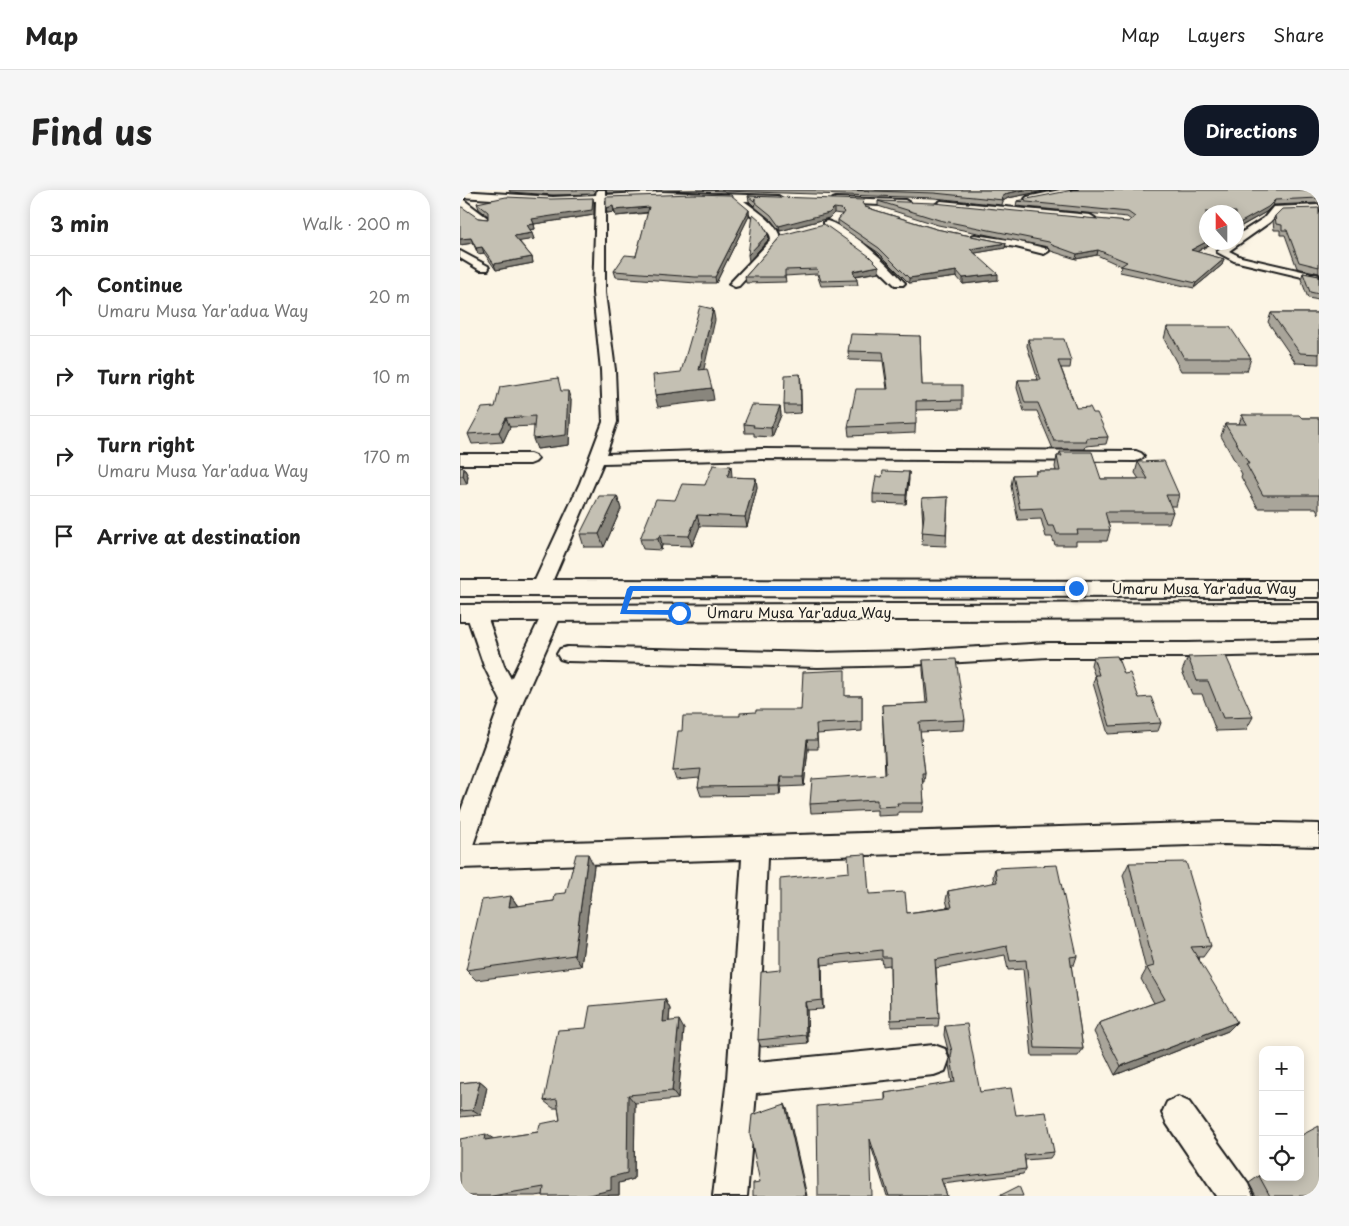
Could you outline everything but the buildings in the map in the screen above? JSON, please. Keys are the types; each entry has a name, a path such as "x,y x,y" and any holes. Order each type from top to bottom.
{"main road":[{"name":"Umaru Musa Yar'adua Way","path":"460,588 1319,588"},
{"path":"622,613 630,589"},
{"name":"Umaru Musa Yar'adua Way","path":"468,613 1319,612"}],"street":[{"path":"660,195 684,190"},
{"path":"833,216 845,190"},
{"path":"983,207 997,202 1018,201 1073,190"},
{"path":"460,194 553,200 601,194 791,200"},
{"path":"540,588 588,483 610,422 608,370 600,293 601,194"},
{"path":"735,284 781,236 744,207 736,197"},
{"path":"460,200 472,212 486,221"},
{"path":"825,200 833,216 859,244 887,269 899,284"},
{"path":"833,216 856,201 914,203"},
{"path":"856,201 882,213"},
{"path":"934,203 1098,219"},
{"path":"1244,236 1267,220 1276,209 1319,208"},
{"path":"968,236 1044,251"},
{"path":"1225,250 1222,252 1238,260 1319,278"},
{"path":"460,254 484,268"},
{"path":"597,459 762,454 1136,456"},
{"path":"460,459 530,459"},
{"path":"468,613 512,701"},
{"path":"460,847 512,701 552,613"},
{"path":"567,654 818,660 909,658 1048,650 1187,650 1319,647"},
{"path":"460,857 1224,833 1319,836"},
{"path":"730,1196 742,1079 755,849"},
{"path":"742,1079 934,1060"},
{"path":"1178,1114 1236,1196"}],"route":[{"path":"679,613 622,613 630,589 1076,588"}]}
